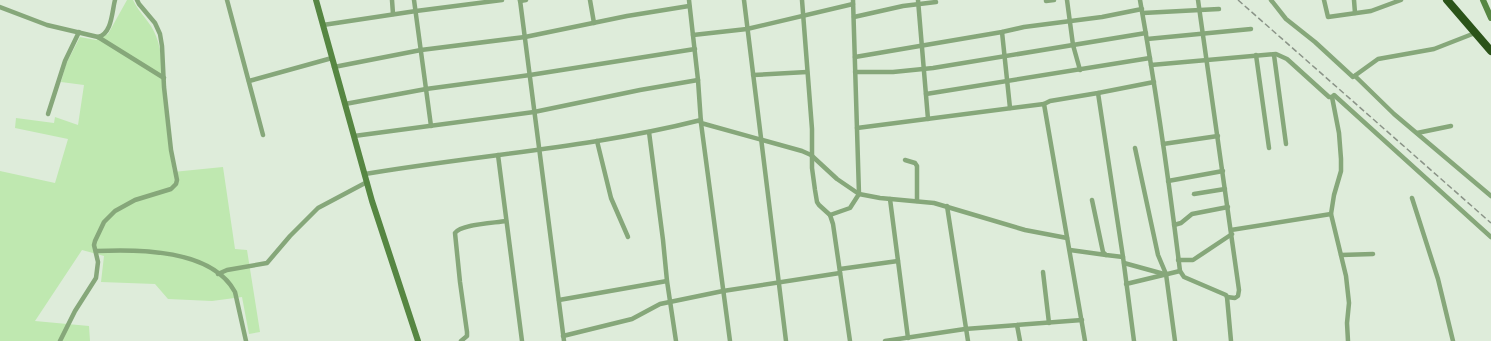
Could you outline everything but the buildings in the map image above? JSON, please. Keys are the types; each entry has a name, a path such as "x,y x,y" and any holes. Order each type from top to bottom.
{"highway":[{"path":"1448,0 1491,51"}],"street":[{"path":"98,36 102,36 107,32 115,0"},
{"path":"60,341 75,311 96,278 98,262 94,246 96,236 108,216 135,200 171,189 176,184 171,150 160,34 137,0"},
{"path":"227,0 263,135"},
{"path":"316,0 366,182 418,341"},
{"path":"392,0 393,14"},
{"path":"414,0 431,126"},
{"path":"323,26 393,14 502,0"},
{"path":"526,0 520,1 564,339 641,316 655,306 670,302 723,291 778,283 898,261"},
{"path":"590,0 594,23"},
{"path":"689,0 701,122 713,203 730,341"},
{"path":"744,0 760,140 786,341"},
{"path":"802,0 812,129 811,156 817,202 830,215 833,224 850,341"},
{"path":"1046,1 1054,0"},
{"path":"1067,0 1073,45 1080,70"},
{"path":"1140,0 1154,82 1180,271 1184,278 1224,293 1227,297 1231,341"},
{"path":"1198,0 1239,293 1235,298 1227,297"},
{"path":"1271,0 1286,19 1315,42 1353,77 1354,76 1417,133 1491,196"},
{"path":"1324,0 1328,18 1376,10 1401,0"},
{"path":"1354,0 1356,14"},
{"path":"1486,1 1491,18"},
{"path":"693,35 748,29 853,2 858,194 850,208 830,215"},
{"path":"919,2 928,119"},
{"path":"854,17 919,2 936,2"},
{"path":"334,67 421,50 525,37 627,16 689,6"},
{"path":"0,7 47,25 98,36 164,78"},
{"path":"855,57 1024,27 1142,11 1219,9"},
{"path":"1147,39 1251,29"},
{"path":"48,114 65,60 79,32"},
{"path":"1002,32 1010,108"},
{"path":"855,72 893,72 924,69 1146,33"},
{"path":"1354,76 1378,59 1434,49 1475,33"},
{"path":"345,104 426,89 530,75 694,49"},
{"path":"1256,55 1269,148"},
{"path":"1151,64 1256,55 1274,55 1287,58 1329,97 1334,95 1491,237"},
{"path":"1274,55 1286,144"},
{"path":"249,81 332,58"},
{"path":"926,94 1150,58"},
{"path":"753,75 807,72"},
{"path":"354,136 534,112 640,90 698,80"},
{"path":"857,128 1044,104 1050,101 1154,82"},
{"path":"1098,93 1124,263 1134,341"},
{"path":"1332,97 1339,133 1341,171 1331,206 1331,214 1341,255 1348,296 1346,323 1348,341"},
{"path":"1044,104 1085,341"},
{"path":"365,174 539,150 701,122 760,140 791,147 811,156 858,194 869,197 917,201 947,206 1025,230 1067,238"},
{"path":"1417,133 1451,126"},
{"path":"649,132 676,341"},
{"path":"1163,144 1218,136"},
{"path":"597,141 611,198 628,236"},
{"path":"1135,148 1158,255 1166,274 1175,341"},
{"path":"498,155 522,341"},
{"path":"905,160 914,162 917,166 917,201"},
{"path":"1168,181 1223,171"},
{"path":"218,274 227,270 267,263 290,236 318,208 366,182"},
{"path":"1194,194 1225,189"},
{"path":"1412,198 1438,279 1453,341"},
{"path":"890,199 908,338"},
{"path":"1092,200 1103,252 1106,255"},
{"path":"947,206 968,341"},
{"path":"1174,224 1181,223 1192,214 1228,207"},
{"path":"1178,260 1193,260 1231,232 1331,214"},
{"path":"461,341 468,332 460,282 455,233 461,228 506,221"},
{"path":"96,251 129,249 177,255 193,259 218,274 231,286 235,292 246,341"},
{"path":"1070,250 1123,257"},
{"path":"1341,255 1373,254"},
{"path":"1124,263 1166,274"},
{"path":"1126,284 1180,271"},
{"path":"1043,272 1049,323"},
{"path":"559,300 667,280"},
{"path":"885,341 965,329 1082,320"},
{"path":"1017,325 1020,341"}],"green space":[{"path":"127,0 133,0 154,31 158,42 161,56 162,83 173,172 223,167 235,249 247,250 260,332 249,334 242,297 212,301 168,299 155,284 101,282 104,256 82,250 35,321 89,326 90,341 0,341 0,171 55,183 68,139 15,128 16,118 54,123 55,117 78,125 84,85 61,82 66,64 80,37 96,40 108,34"}],"railway":[{"path":"1238,0 1491,223"}]}
